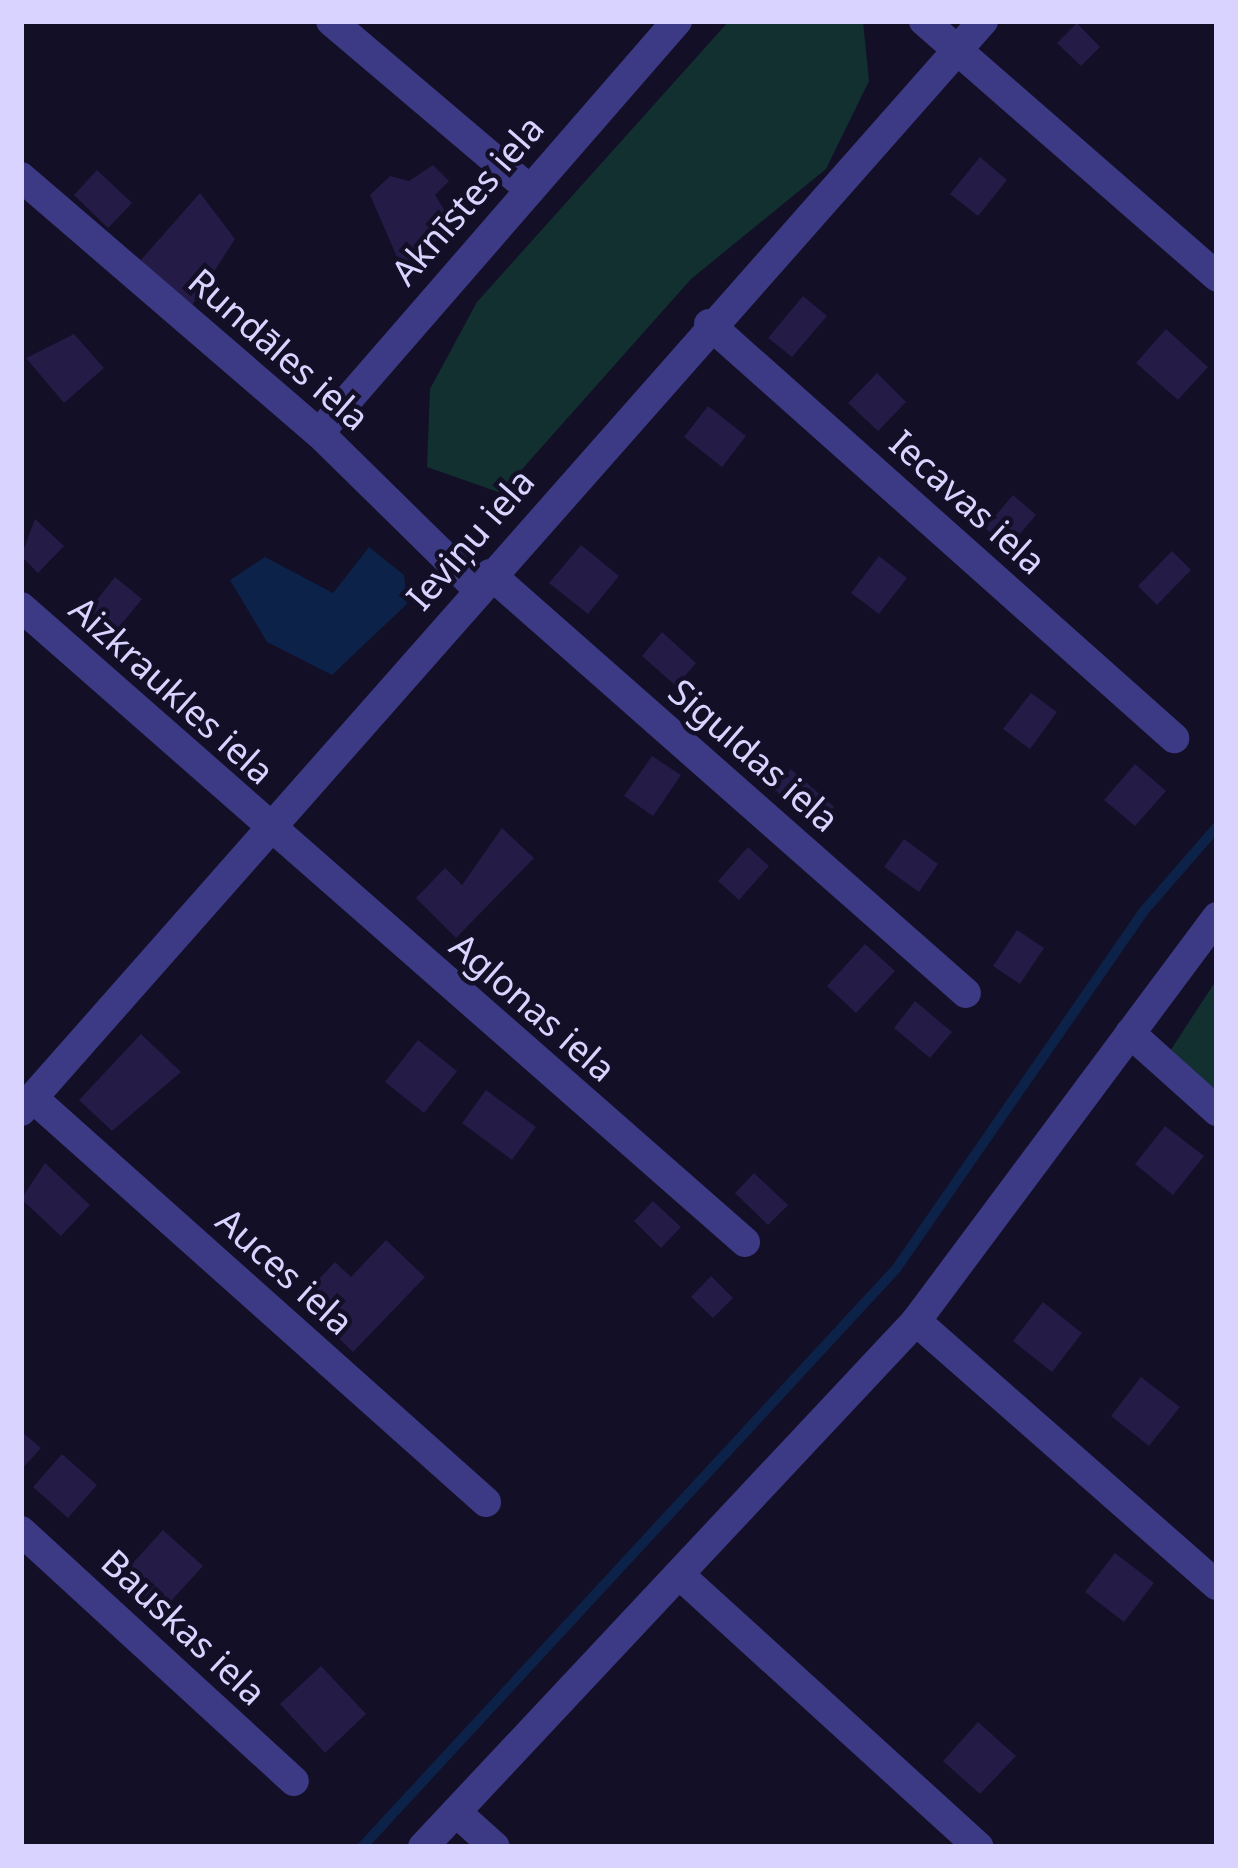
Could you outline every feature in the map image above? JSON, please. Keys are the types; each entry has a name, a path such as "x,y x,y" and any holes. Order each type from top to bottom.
{"street":[{"path":"331,21 529,188"},
{"name":"Aknīstes iela","path":"319,433 677,21"},
{"path":"924,21 1217,277"},
{"name":"Ieviņu iela","path":"27,1104 270,832 709,324 982,21"},
{"name":"Rundāles iela","path":"21,177 484,582"},
{"name":"Iecavas iela","path":"709,324 1174,738"},
{"name":"Siguldas iela","path":"484,582 967,993"},
{"name":"Aizkraukles iela","path":"21,607 270,832"},
{"name":"Aglonas iela","path":"270,832 745,1242"},
{"path":"424,1847 682,1577 916,1321 1217,917"},
{"path":"1130,1033 1217,1111"},
{"name":"Auces iela","path":"27,1104 486,1502"},
{"path":"916,1321 1217,1585"},
{"name":"Bauskas iela","path":"21,1531 294,1781"},
{"path":"682,1577 979,1847"},
{"path":"456,1813 495,1847"}],"green space":[{"path":"729,21 863,21 869,81 826,169 691,279 501,493 427,467 430,389 477,302"},
{"path":"1217,979 1217,1093 1170,1051"}],"water":[{"path":"369,547 404,575 407,604 332,675 267,642 230,580 265,557 333,593"}],"building":[{"path":"1077,23 1100,47 1081,66 1057,43"},
{"path":"980,157 1007,180 978,216 950,194"},
{"path":"433,165 449,181 435,195 454,225 403,271 370,195 390,176 409,181"},
{"path":"97,170 132,203 108,228 74,195"},
{"path":"200,193 235,239 191,307 140,261"},
{"path":"803,296 827,316 792,357 768,338"},
{"path":"1166,329 1208,367 1178,400 1136,363"},
{"path":"74,334 104,368 64,403 26,358"},
{"path":"877,373 906,402 878,431 848,403"},
{"path":"708,406 746,436 722,467 684,437"},
{"path":"1013,495 1036,515 1008,548 985,528"},
{"path":"35,519 64,546 38,573 21,556"},
{"path":"581,545 619,576 588,614 549,583"},
{"path":"1172,551 1191,570 1157,605 1138,586"},
{"path":"879,556 907,578 879,614 851,593"},
{"path":"115,577 142,599 115,632 88,611"},
{"path":"662,632 696,663 676,686 642,656"},
{"path":"1031,693 1057,712 1030,749 1003,729"},
{"path":"652,756 681,775 653,816 624,796"},
{"path":"1135,764 1166,791 1135,826 1104,800"},
{"path":"791,769 834,807 816,827 774,789"},
{"path":"502,828 534,858 456,938 416,898 445,868 462,885"},
{"path":"904,839 938,864 919,892 884,867"},
{"path":"748,847 769,866 739,900 718,881"},
{"path":"1017,930 1044,948 1020,984 993,966"},
{"path":"865,944 895,971 856,1013 827,986"},
{"path":"915,1001 952,1032 930,1058 894,1028"},
{"path":"141,1034 181,1072 112,1131 79,1100"},
{"path":"418,1040 457,1071 424,1113 385,1082"},
{"path":"486,1090 536,1127 512,1160 462,1123"},
{"path":"1165,1126 1204,1156 1173,1195 1135,1164"},
{"path":"45,1163 90,1205 61,1236 21,1199"},
{"path":"754,1173 788,1205 768,1225 735,1193"},
{"path":"653,1201 681,1227 661,1248 634,1221"},
{"path":"386,1240 425,1277 353,1352 299,1300 335,1262 351,1277"},
{"path":"711,1276 733,1298 713,1318 691,1297"},
{"path":"1043,1302 1082,1333 1052,1372 1013,1341"},
{"path":"1141,1377 1180,1407 1149,1446 1111,1416"},
{"path":"21,1431 41,1448 21,1470"},
{"path":"62,1454 97,1485 68,1518 33,1487"},
{"path":"163,1530 203,1566 161,1612 121,1576"},
{"path":"1115,1553 1154,1583 1124,1622 1085,1592"},
{"path":"321,1666 366,1714 325,1753 280,1704"},
{"path":"978,1722 1016,1756 980,1794 943,1761"}],"waterway":[{"path":"362,1847 896,1269 1143,912 1217,827"}]}
